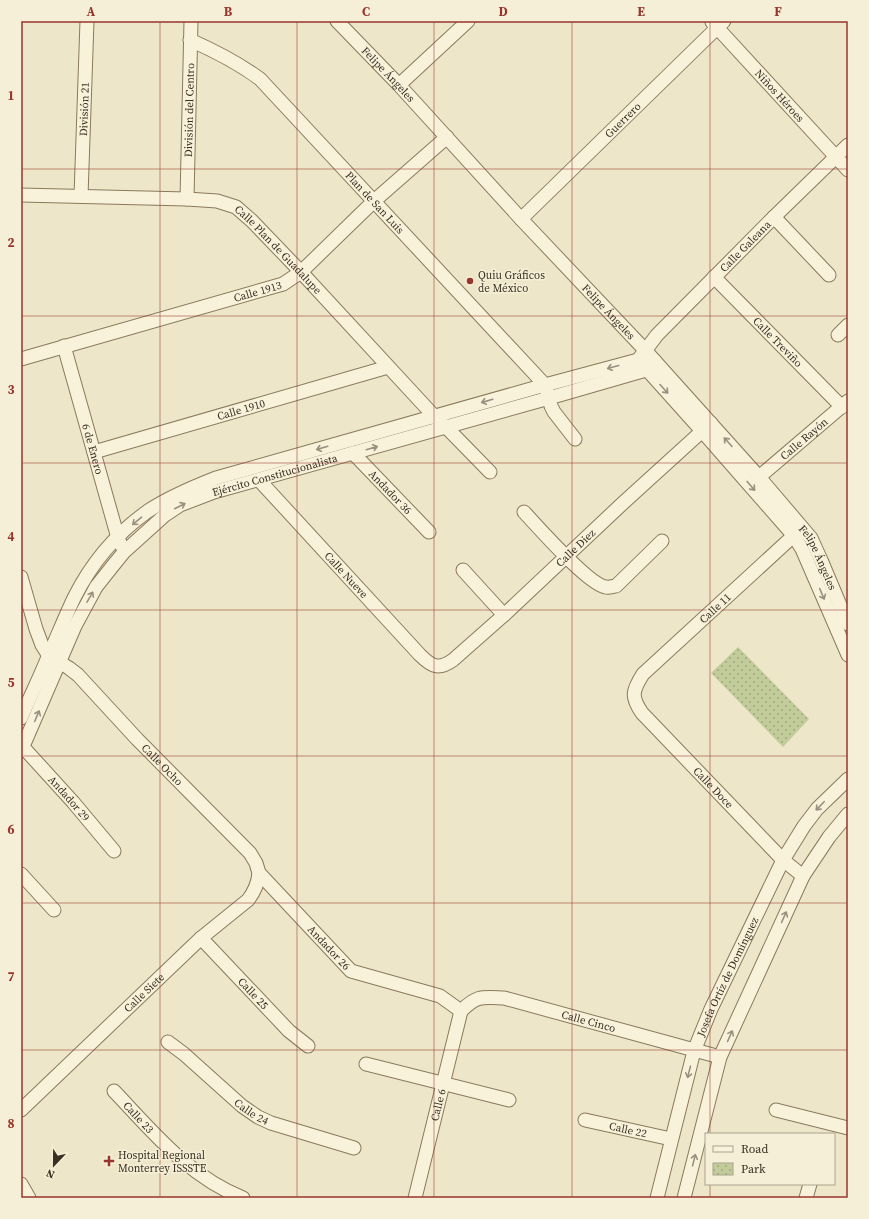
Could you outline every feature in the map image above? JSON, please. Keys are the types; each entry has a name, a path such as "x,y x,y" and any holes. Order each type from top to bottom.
{"street":[{"name":"División 21","path":"81,196 87,21"},
{"name":"División del Centro","path":"187,199 191,21"},
{"name":"Felipe Ángeles","path":"337,21 447,137 521,219 707,427 798,532 811,538 848,624"},
{"path":"399,86 468,21"},
{"name":"Niños Héroes","path":"717,23 848,170"},
{"name":"Guerrero","path":"521,219 717,23"},
{"name":"Plan de San Luis","path":"190,40 220,53 260,78 545,385"},
{"name":"Calle 1913","path":"21,359 283,284 301,272 374,201 447,137"},
{"name":"Calle Galeana","path":"646,360 657,335 848,145"},
{"name":"Calle Plan de Guadalupe","path":"21,195 187,199 217,201 236,207 252,221 301,272 434,416 490,472"},
{"path":"774,217 829,275"},
{"name":"Calle Treviño","path":"714,277 845,404"},
{"path":"838,336 848,325"},
{"name":"6 de Enero","path":"64,346 118,538 124,552"},
{"name":"Ejército Constitucionalista","path":"22,749 75,597 91,570 106,549 148,512 168,499 224,476 545,385 646,360"},
{"name":"Ejército Constitucionalista","path":"21,718 96,587 124,552 165,515 180,505 208,494 549,398 646,360"},
{"name":"Calle 1910","path":"94,452 388,367"},
{"path":"545,385 554,412 575,438"},
{"name":"Calle Rayón","path":"759,477 845,404"},
{"name":"Felipe Ángeles","path":"707,427 759,477 798,532 802,549 848,656"},
{"name":"Calle Diez","path":"436,666 445,665 453,660 504,615 622,503 707,427"},
{"name":"Andador 36","path":"352,453 429,532"},
{"name":"Calle Nueve","path":"259,480 420,655 428,663 436,666"},
{"path":"524,512 566,556 596,583 606,587 616,586 662,541"},
{"name":"Calle 11","path":"633,693 637,682 643,674 798,532"},
{"path":"463,570 504,615"},
{"path":"21,576 42,645 54,659"},
{"name":"Calle Ocho","path":"54,659 78,675 137,739 250,853 256,863 259,873"},
{"name":"Calle Doce","path":"633,693 636,703 642,713 783,860 803,876"},
{"name":"Andador 29","path":"22,749 73,802 114,851"},
{"name":"Josefa Ortíz de Domínguez","path":"657,1198 694,1051 711,1009 783,860 800,832 817,809 848,779"},
{"path":"684,1198 720,1057 803,876 829,837 848,814"},
{"name":"Calle Siete","path":"21,1110 201,938 248,900 258,883 259,873"},
{"name":"Andador 26","path":"259,873 351,971 440,996 461,1011"},
{"path":"21,874 54,910"},
{"name":"Calle 25","path":"201,938 289,1031 308,1046"},
{"name":"Calle Cinco","path":"461,1011 477,998 504,998 720,1057"},
{"name":"Calle 6","path":"415,1198 461,1011"},
{"name":"Calle 24","path":"168,1042 184,1054 242,1106 258,1117 271,1124 354,1148"},
{"path":"366,1064 509,1100"},
{"name":"Calle 23","path":"114,1091 176,1156 207,1180 243,1198"},
{"path":"776,1110 824,1128 848,1128"},
{"name":"Calle 22","path":"585,1120 671,1140"},
{"path":"21,1184 28,1198"},
{"path":"806,1198 810,1185"}],"green space":[{"path":"738,647 809,719 783,747 711,673"}],"place":[{"name":"Quiu Gráficos de México","path":"470,281"},
{"name":"Hospital Regional Monterrey ISSSTE","path":"109,1161"}]}
